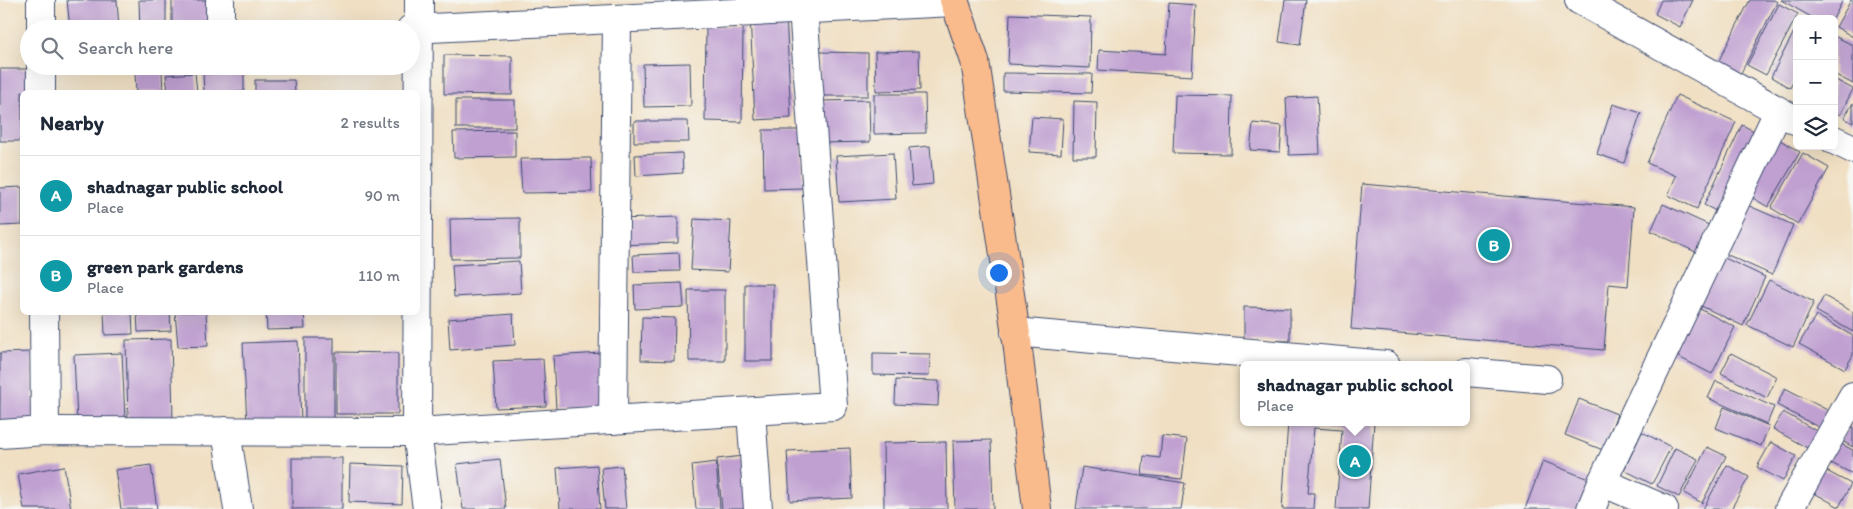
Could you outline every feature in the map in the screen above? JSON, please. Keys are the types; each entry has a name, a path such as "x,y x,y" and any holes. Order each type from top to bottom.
{"main road":[{"path":"954,1 975,61 1016,332 1037,509"}],"street":[{"path":"41,0 41,20"},
{"path":"220,0 220,20"},
{"path":"416,20 419,0"},
{"path":"1579,0 1788,117 1602,482 1591,509"},
{"path":"420,29 617,19 796,6 954,1"},
{"path":"0,434 45,430 417,432 833,406 796,6"},
{"path":"613,420 617,19"},
{"path":"41,75 41,90"},
{"path":"415,75 415,90"},
{"path":"1838,142 1853,149"},
{"path":"44,315 45,430"},
{"path":"416,315 417,432 427,509"},
{"path":"1016,332 1341,361"},
{"path":"1470,372 1547,379"},
{"path":"1789,509 1853,396"},
{"path":"751,412 758,509"},
{"path":"226,431 238,509"},
{"path":"1602,482 1664,509"}],"building":[{"path":"67,0 117,0 118,20 69,20"},
{"path":"139,0 166,0 166,20 140,20"},
{"path":"172,0 209,0 209,20 172,20"},
{"path":"1285,0 1306,0 1300,45 1279,42"},
{"path":"1661,0 1693,0 1680,27 1655,14"},
{"path":"1750,0 1774,0 1777,2 1740,75 1717,64"},
{"path":"1781,0 1843,0 1835,15 1808,15"},
{"path":"1851,0 1853,0 1853,37 1838,28 1838,23"},
{"path":"1169,3 1196,5 1192,76 1098,70 1099,50 1166,54"},
{"path":"1779,4 1798,14 1793,15 1793,24 1766,75 1747,65"},
{"path":"786,13 791,118 755,120 750,14"},
{"path":"1010,14 1091,17 1090,68 1008,64"},
{"path":"706,27 743,27 742,122 705,121"},
{"path":"1793,34 1793,82 1790,88 1771,77"},
{"path":"1838,38 1853,45 1853,84 1838,76"},
{"path":"919,51 920,90 876,91 875,52"},
{"path":"820,52 868,53 868,96 819,96"},
{"path":"444,55 512,56 512,95 444,94"},
{"path":"690,63 691,106 644,107 643,64"},
{"path":"0,69 20,69 20,75 28,75 28,90 20,90 20,141 0,141"},
{"path":"1003,73 1092,74 1091,93 1003,91"},
{"path":"135,75 162,75 163,90 136,90"},
{"path":"166,75 195,75 197,90 168,90"},
{"path":"203,75 244,75 244,90 204,90"},
{"path":"255,80 294,80 295,90 255,90"},
{"path":"1838,81 1853,89 1840,115 1838,114"},
{"path":"874,94 925,94 926,133 874,134"},
{"path":"1175,95 1232,96 1231,154 1173,153"},
{"path":"1677,95 1736,122 1697,209 1668,195 1676,176 1647,163"},
{"path":"1317,96 1320,154 1289,155 1286,98"},
{"path":"456,100 515,100 515,128 456,128"},
{"path":"869,100 870,142 822,143 820,101"},
{"path":"1074,101 1097,102 1096,157 1073,157"},
{"path":"1853,103 1853,123 1844,118"},
{"path":"1613,104 1641,113 1624,163 1597,154"},
{"path":"1032,117 1063,119 1061,154 1029,152"},
{"path":"634,121 688,121 689,142 634,142"},
{"path":"1253,123 1282,126 1280,152 1250,150"},
{"path":"1742,125 1764,136 1726,216 1704,205"},
{"path":"763,130 802,130 803,188 764,189"},
{"path":"515,131 515,157 454,158 453,132"},
{"path":"1775,137 1793,148 1793,150 1800,152 1768,207 1743,192"},
{"path":"930,146 933,184 912,186 909,148"},
{"path":"682,153 683,173 636,176 635,155"},
{"path":"893,153 896,199 839,202 836,156"},
{"path":"1803,153 1829,168 1798,224 1771,208"},
{"path":"591,158 592,192 522,193 520,159"},
{"path":"1362,184 1634,207 1628,286 1609,284 1604,350 1351,329"},
{"path":"20,187 20,225 0,226 0,188"},
{"path":"1738,201 1793,225 1772,275 1717,250"},
{"path":"1663,204 1711,226 1698,253 1651,231"},
{"path":"678,217 678,243 618,245 618,219"},
{"path":"520,218 520,258 451,259 450,219"},
{"path":"694,219 731,221 728,272 691,270"},
{"path":"679,253 680,271 634,272 633,255"},
{"path":"1714,253 1765,277 1743,326 1691,301"},
{"path":"519,261 521,293 454,297 452,265"},
{"path":"1769,280 1814,302 1793,347 1747,325"},
{"path":"682,283 684,307 635,309 634,285"},
{"path":"745,284 773,284 773,361 745,361"},
{"path":"688,290 725,290 725,361 689,361"},
{"path":"1824,296 1853,312 1853,332 1816,311"},
{"path":"1690,304 1735,327 1712,374 1667,351"},
{"path":"1244,307 1290,308 1290,341 1244,340"},
{"path":"513,314 515,345 450,350 448,319"},
{"path":"104,315 132,315 133,334 105,335"},
{"path":"137,315 170,315 171,331 138,332"},
{"path":"175,315 206,315 208,346 178,347"},
{"path":"266,315 304,315 305,329 267,330"},
{"path":"1816,315 1853,336 1853,355 1845,369 1799,344"},
{"path":"642,317 675,318 674,361 641,360"},
{"path":"305,338 334,338 334,418 305,418"},
{"path":"171,339 173,420 128,421 126,340"},
{"path":"298,341 301,422 247,424 243,343"},
{"path":"32,352 34,428 0,429 0,353"},
{"path":"336,352 398,353 398,414 336,414"},
{"path":"122,353 125,419 77,421 74,355"},
{"path":"601,353 604,407 556,409 553,356"},
{"path":"873,353 930,354 929,376 873,375"},
{"path":"1731,353 1777,377 1767,398 1721,373"},
{"path":"543,359 546,406 496,408 493,361"},
{"path":"896,380 939,381 938,406 895,404"},
{"path":"1716,381 1774,407 1767,424 1708,398"},
{"path":"1785,388 1831,412 1822,429 1777,405"},
{"path":"1579,399 1617,414 1603,450 1565,435"},
{"path":"1724,407 1769,426 1761,446 1716,428"},
{"path":"1783,412 1820,433 1811,450 1773,429"},
{"path":"1853,424 1853,447 1840,440"},
{"path":"1288,426 1374,426 1368,509 1336,509 1342,430 1314,428 1308,493 1314,493 1313,509 1282,509"},
{"path":"1642,432 1671,447 1652,484 1624,470"},
{"path":"1162,436 1187,439 1182,479 1142,475 1144,456 1160,458"},
{"path":"991,440 993,509 955,509 953,441"},
{"path":"1835,441 1853,450 1853,474 1825,460"},
{"path":"946,442 947,509 884,509 883,443"},
{"path":"1771,442 1796,456 1783,481 1757,467"},
{"path":"1707,447 1726,456 1702,503 1684,493"},
{"path":"850,448 852,498 790,501 787,451"},
{"path":"1675,448 1698,459 1679,497 1657,486"},
{"path":"743,456 748,509 722,509 717,459"},
{"path":"292,458 342,458 342,509 292,509"},
{"path":"500,459 506,509 463,509 457,464"},
{"path":"1543,461 1591,480 1580,509 1525,509"},
{"path":"716,462 720,509 696,509 692,465"},
{"path":"350,464 403,466 402,504 349,502"},
{"path":"151,465 157,509 121,509 115,470"},
{"path":"597,465 600,509 560,509 557,468"},
{"path":"1727,465 1749,477 1731,509 1703,509"},
{"path":"64,466 71,509 24,509 18,474"},
{"path":"622,466 626,509 605,509 601,468"},
{"path":"1082,467 1185,483 1181,509 1076,509"},
{"path":"1821,468 1851,484 1839,507 1809,490"}],"place":[{"name":"green park gardens","path":"1494,245"},
{"name":"shadnagar public school","path":"1355,461"}]}
